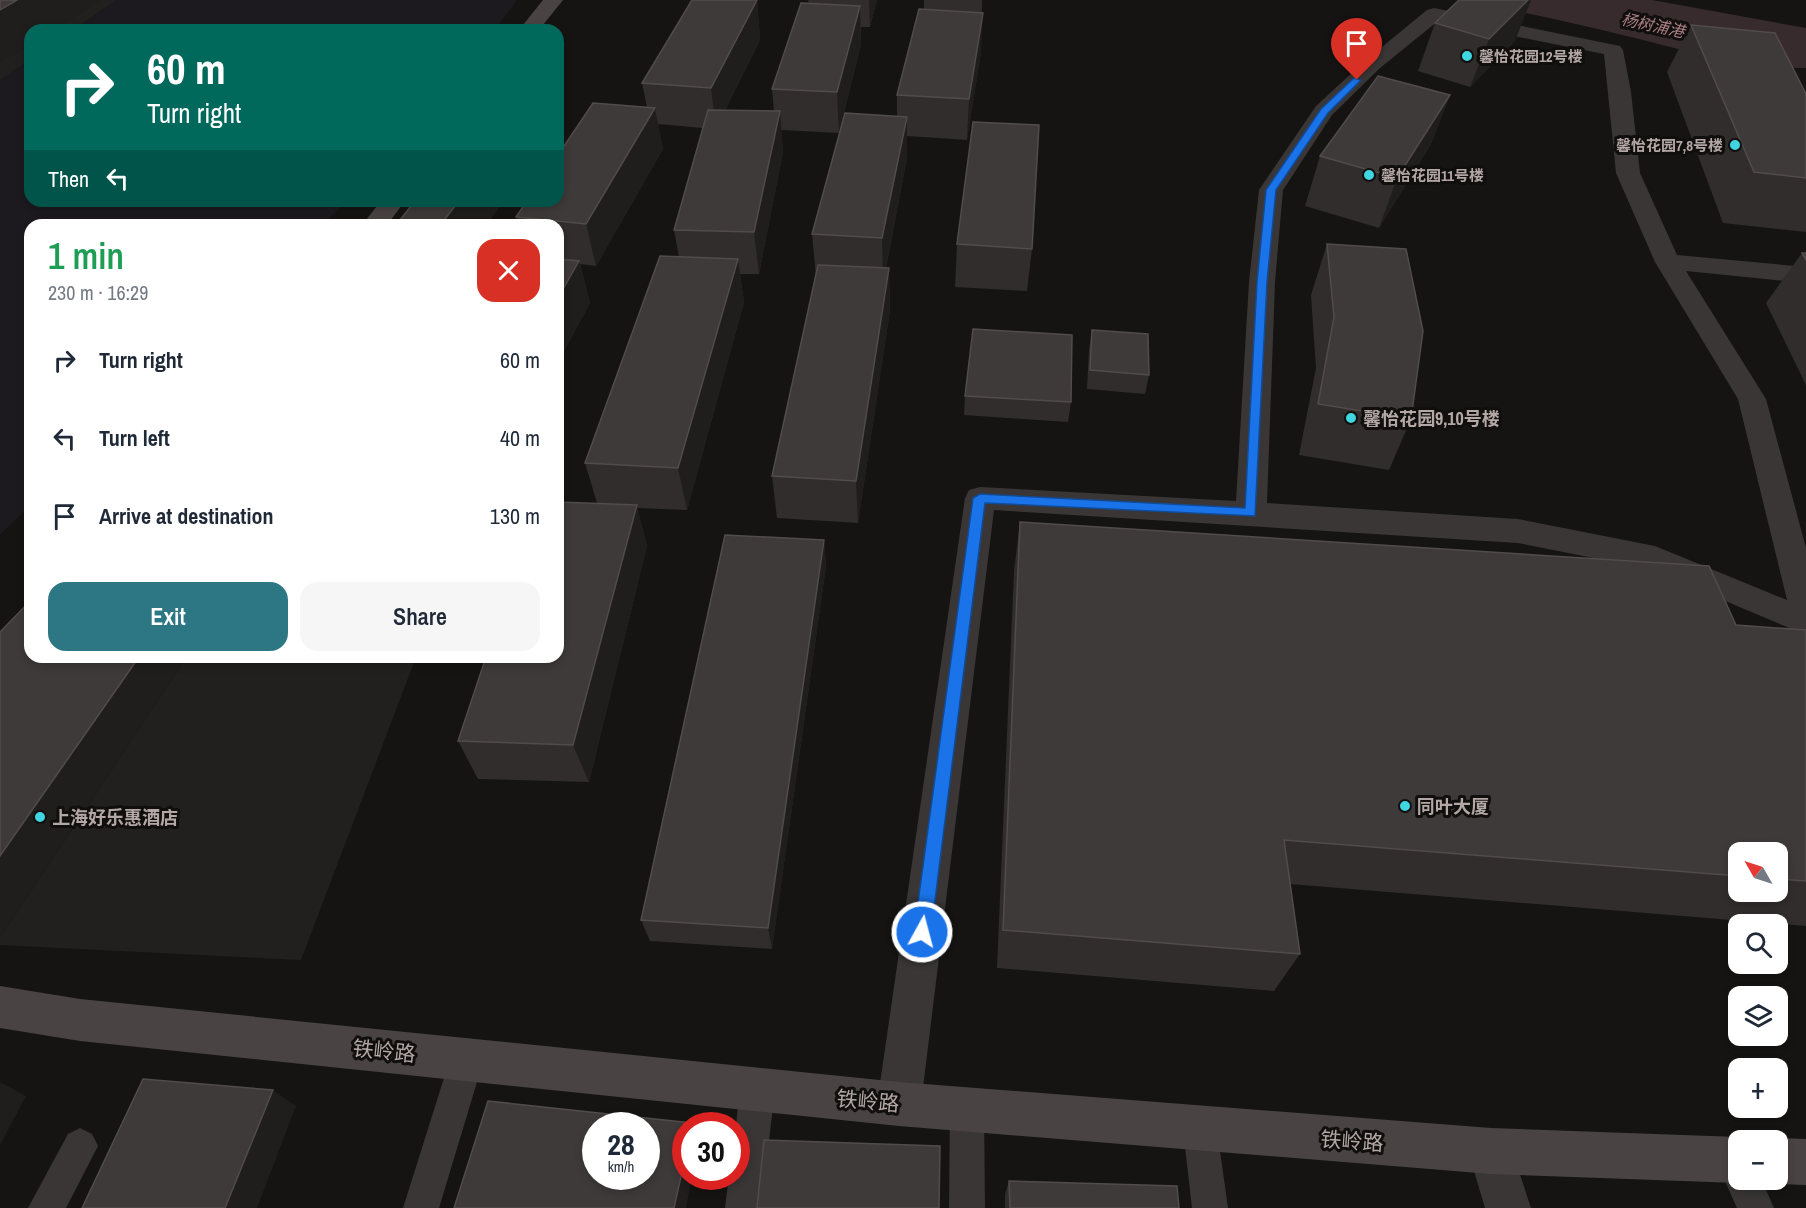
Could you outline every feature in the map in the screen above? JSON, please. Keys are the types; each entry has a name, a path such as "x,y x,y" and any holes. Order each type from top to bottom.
{"street":[{"path":"534,24 553,0"},
{"path":"1251,513 1262,282 1271,190 1324,111 1373,64 1434,14 1613,50 1620,92 1628,173 1668,262 1752,399 1806,610"},
{"path":"379,219 388,207"},
{"path":"1668,262 1806,275"},
{"path":"899,1104 980,498 1518,531 1655,558 1806,622"},
{"name":"铁岭路","path":"0,1007 80,1020 899,1104 1491,1151 1728,1166"},
{"path":"1491,1151 1508,1208"},
{"path":"1788,1161 1806,1162"}],"lane":[{"path":"421,1208 467,1059"},
{"path":"743,1208 758,1090"},
{"path":"967,1108 967,1208"},
{"path":"1200,1129 1210,1208"},
{"path":"46,1208 80,1146"},
{"path":"1748,1190 1756,1208"}],"shaded area":[{"path":"0,0 117,0 82,24 24,24 24,64 0,80"},
{"path":"117,0 517,0 499,24 82,24"},
{"path":"24,64 24,207 341,207 328,219 24,219 24,512 0,535 0,80"},
{"path":"183,663 414,663 301,960 0,945 0,938"}],"water":[{"name":"杨树浦港","path":"1459,0 1652,0 1806,28 1806,68 1765,66 1724,59 1551,18"}],"building":[{"path":"0,0 17,0 0,10"},
{"path":"692,0 757,0 711,88 642,83"},
{"path":"1459,0 1528,0 1489,39 1435,23"},
{"path":"801,3 860,6 837,92 772,89"},
{"path":"919,9 983,13 969,99 897,95"},
{"path":"1691,25 1775,33 1806,94 1806,178 1754,172"},
{"path":"1378,76 1450,95 1397,178 1320,156"},
{"path":"593,103 655,108 586,224 564,222 564,219 516,217 523,207 564,207 564,146"},
{"path":"708,110 780,111 754,232 674,230"},
{"path":"845,113 907,117 882,238 812,234"},
{"path":"973,122 1039,125 1032,249 957,244"},
{"path":"410,207 454,207 445,219 401,219"},
{"path":"1327,244 1406,249 1423,331 1411,419 1318,404 1334,317"},
{"path":"660,256 738,259 678,468 585,463"},
{"path":"564,260 579,261 564,287"},
{"path":"818,265 889,268 856,481 772,476"},
{"path":"973,329 1072,335 1071,402 965,396"},
{"path":"1092,330 1148,334 1149,375 1090,370"},
{"path":"564,502 637,505 573,745 458,741 484,663 564,663"},
{"name":"同叶大厦","path":"1020,522 1709,566 1736,625 1806,630 1806,881 1788,880 1788,842 1728,842 1728,875 1284,840 1300,954 1003,930"},
{"path":"725,535 824,540 768,928 641,920"},
{"path":"24,607 24,663 135,663 0,856 0,632"},
{"path":"143,1079 273,1090 225,1208 82,1208"},
{"path":"488,1101 590,1112 582,1112 582,1190 660,1190 660,1120 672,1121 672,1190 678,1190 674,1208 454,1208"},
{"path":"764,1140 940,1146 939,1208 757,1208"},
{"path":"1009,1181 1177,1186 1179,1208 1010,1208"}],"place":[{"name":"馨怡花园12号楼","path":"1467,56"},
{"name":"馨怡花园7,8号楼","path":"1735,145"},
{"name":"馨怡花园11号楼","path":"1369,175"},
{"name":"馨怡花园9,10号楼","path":"1351,418"},
{"name":"同叶大厦","path":"1405,806"},
{"name":"上海好乐惠酒店","path":"40,817"}],"route":[{"path":"922,932 980,498 1251,513 1262,282 1271,190 1324,111 1357,80"}]}
